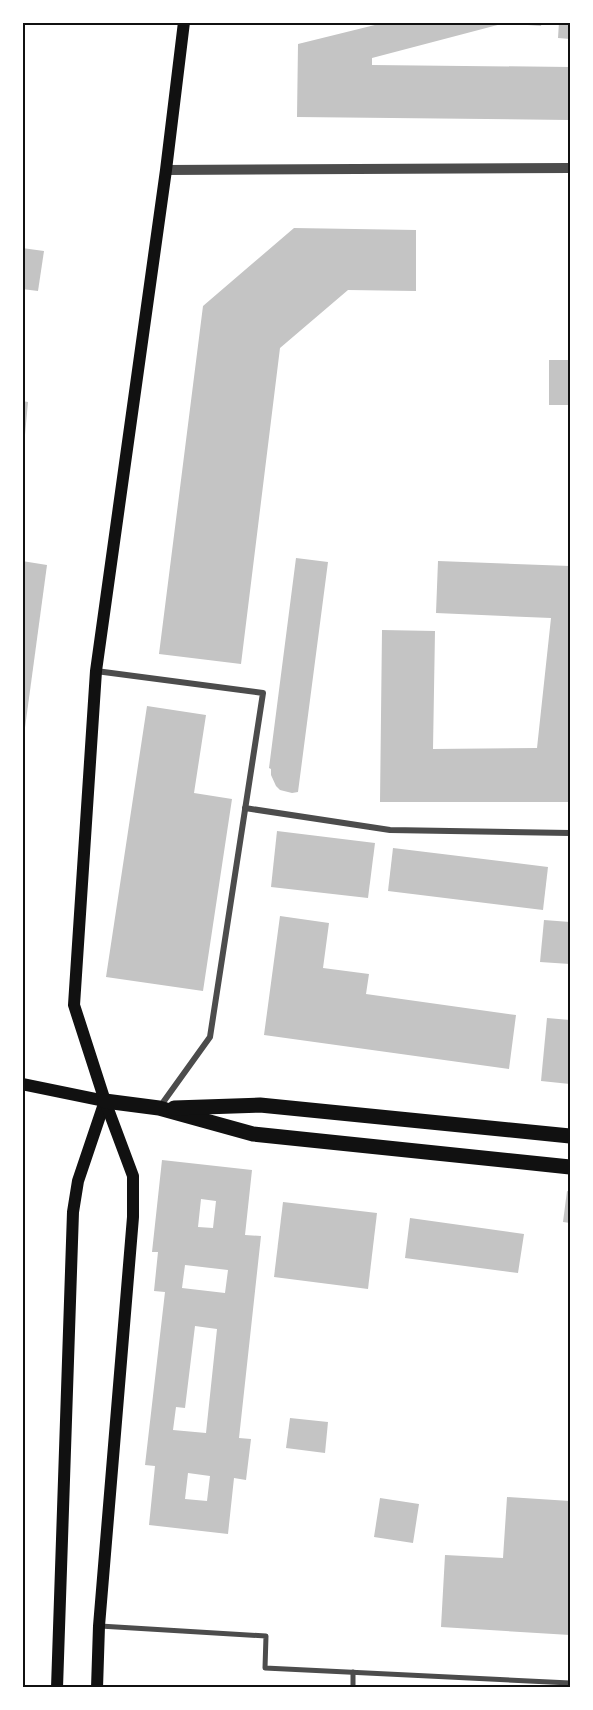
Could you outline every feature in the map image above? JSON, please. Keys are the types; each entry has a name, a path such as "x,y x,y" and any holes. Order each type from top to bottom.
{"main road":[{"path":"97,1688 99,1626 131,1241 134,1176 105,1101 74,1005 96,671 166,170 184,22"},
{"path":"22,1084 105,1101 159,1108 253,1134 570,1167"},
{"path":"57,1688 73,1212 78,1181 105,1101"},
{"path":"159,1108 260,1105 570,1136"}],"street":[{"path":"166,170 570,168"},
{"path":"96,671 263,693 210,1037 159,1108"},
{"path":"245,808 390,830 570,833"},
{"path":"99,1626 266,1636 265,1668 570,1683"},
{"path":"353,1672 353,1688"}],"building":[{"path":"387,22 509,22 372,58 372,65 570,67 570,120 297,117 298,44"},
{"path":"514,22 542,22 541,26 514,24"},
{"path":"559,22 570,22 570,39 558,38"},
{"path":"294,228 416,230 416,291 348,290 280,348 241,664 159,654 203,306"},
{"path":"22,248 44,251 38,291 22,289"},
{"path":"549,360 570,360 570,405 549,405"},
{"path":"22,401 28,402 25,435 22,435"},
{"path":"296,558 328,562 298,792 292,793 280,790 276,786 269,768"},
{"path":"22,561 47,565 24,735 22,735"},
{"path":"438,561 570,566 570,802 380,802 382,630 435,631 433,749 537,748 551,618 436,613"},
{"path":"147,706 206,715 194,793 232,799 203,991 106,977"},
{"path":"277,831 375,843 368,898 271,887"},
{"path":"393,848 548,867 543,910 388,891"},
{"path":"280,916 329,923 323,968 369,974 366,994 516,1015 509,1069 264,1035"},
{"path":"544,920 570,922 570,964 540,962"},
{"path":"547,1018 570,1020 570,1084 541,1081"},
{"path":"162,1160 252,1170 245,1235 261,1236 239,1438 251,1439 246,1480 234,1478 228,1534 149,1525 155,1466 145,1465 165,1292 154,1291 158,1252 152,1252","holes":["201,1199 216,1201 213,1228 198,1227","185,1265 228,1270 225,1293 182,1288","195,1326 217,1329 206,1433 173,1430 176,1407 185,1408","188,1473 210,1476 207,1501 185,1499"]},
{"path":"567,1191 570,1192 570,1223 563,1222"},
{"path":"283,1202 377,1213 368,1289 274,1277"},
{"path":"410,1218 524,1234 518,1273 405,1258"},
{"path":"290,1418 328,1422 325,1453 286,1448"},
{"path":"507,1497 570,1501 570,1635 441,1627 445,1555 503,1558"},
{"path":"380,1498 419,1504 413,1543 374,1537"}]}
